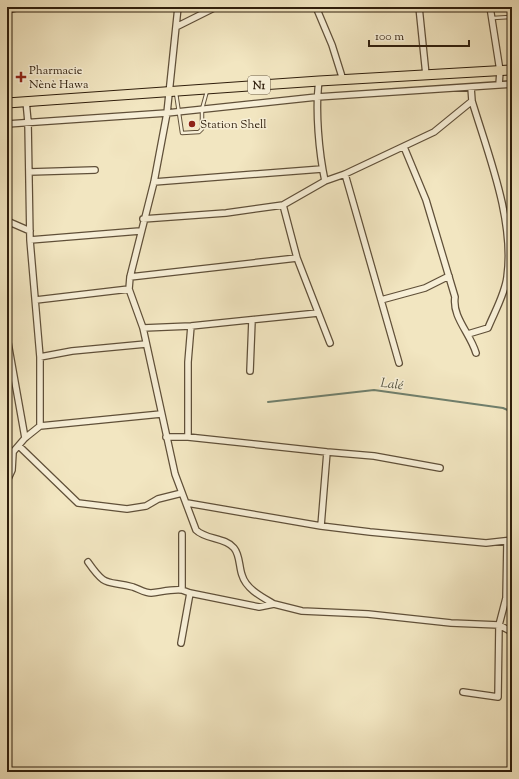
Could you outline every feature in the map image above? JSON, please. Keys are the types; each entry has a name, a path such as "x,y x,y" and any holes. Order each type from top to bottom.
{"highway":[{"name":"N1","path":"7,103 173,90 511,70"}],"street":[{"path":"7,10 20,7"},
{"path":"178,7 173,90 167,112 154,182 140,231 130,277 129,289 143,328 160,414 174,474 187,503 196,530 201,535 229,544 235,549 242,577 255,593 274,604 302,610 360,613 451,623 500,625 512,632"},
{"path":"178,26 216,7"},
{"path":"316,7 332,45 343,80"},
{"path":"419,7 426,75"},
{"path":"490,7 500,71 499,85"},
{"path":"319,81 317,97 322,169 325,181"},
{"path":"7,124 202,109 317,97 512,84"},
{"path":"468,334 488,328 507,278 509,218 472,101 471,87"},
{"path":"26,101 28,122 30,240 40,357 40,426"},
{"path":"143,219 226,213 282,205 325,181 345,174 434,132 472,101"},
{"path":"404,147 426,200 455,297 455,312 468,334 476,353"},
{"path":"154,182 322,169"},
{"path":"29,172 95,170"},
{"path":"345,174 399,363"},
{"path":"282,205 297,258 330,343"},
{"path":"7,221 30,231"},
{"path":"30,240 140,231"},
{"path":"130,277 297,258"},
{"path":"381,300 425,288 449,276"},
{"path":"36,300 129,289"},
{"path":"143,328 191,326 318,313"},
{"path":"250,371 252,320"},
{"path":"188,437 188,362 191,326"},
{"path":"7,337 25,438"},
{"path":"40,357 72,351 146,344"},
{"path":"7,460 10,453 40,426 160,414"},
{"path":"166,437 188,437 374,456 440,468"},
{"path":"19,446 78,502 127,509 146,506 158,499 182,493"},
{"path":"321,526 327,452"},
{"path":"7,482 12,470 10,453"},
{"path":"187,503 321,526 486,543 509,541 506,598 500,625 498,698 463,692"},
{"path":"182,534 182,590"},
{"path":"88,562 99,578 113,584 132,587 150,593 169,589 182,590 190,593 260,607 274,604"},
{"path":"181,643 190,593"}],"lane":[{"path":"492,18 512,17"},
{"path":"511,70 512,27"},
{"path":"173,90 178,111 180,131 182,133 200,132 202,129 202,109 208,88"}],"waterway":[{"name":"Lalé","path":"268,402 374,390 503,408 512,412"}],"place":[{"name":"Pharmacie Nènè Hawa","path":"21,77"},
{"name":"Station Shell","path":"192,124"}]}
